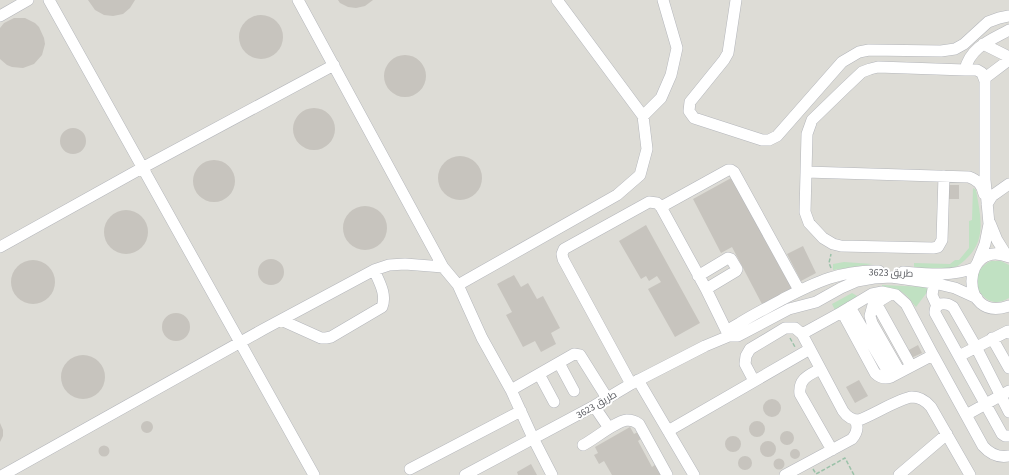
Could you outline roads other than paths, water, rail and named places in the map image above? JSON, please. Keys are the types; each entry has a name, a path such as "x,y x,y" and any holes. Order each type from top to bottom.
{"street":[{"path":"0,16 28,0"},
{"path":"49,0 314,475"},
{"path":"298,0 443,267 458,285 482,338 511,390 552,475"},
{"path":"458,285 617,195 640,175 648,149 643,116 557,0"},
{"path":"643,116 661,98 671,75 677,48 663,0"},
{"path":"736,0 728,53 722,63 690,102 689,111 694,118 762,140 769,140 776,136 842,62 859,52 869,50 955,49 964,44 988,22 1009,16"},
{"path":"965,70 970,56 976,49 1009,30"},
{"path":"984,44 1009,58 985,78"},
{"path":"0,248 142,168 334,65"},
{"path":"944,176 942,240 938,247 858,247 841,246 829,242 823,238 809,222 805,207 807,134 812,120 862,72 870,69 878,67 979,71 985,78 986,185 988,218 987,238 972,273 971,283 974,294 977,298"},
{"path":"661,207 728,170 731,170 734,172 799,290"},
{"path":"806,172 973,178 980,184 987,204"},
{"path":"987,204 995,194 1009,184"},
{"path":"986,185 989,190 995,194"},
{"path":"694,475 668,431 634,382 563,259 562,254 564,249 649,202 657,203 661,207 706,289 729,336"},
{"path":"988,218 992,231 1008,256"},
{"name":"طريق 3623","path":"729,336 733,327 736,325 799,290 826,279 853,272 872,271 954,274 964,272 976,266 989,256 998,254 1008,256"},
{"path":"698,276 728,258 731,259 737,269 736,271 706,289"},
{"path":"3,475 264,329 374,270 389,265 405,264 443,267"},
{"path":"282,320 321,338 331,337 382,307 384,301 383,293 374,270"},
{"name":"طريق 3623","path":"466,475 594,406 634,382 705,346 729,336 738,336 789,309 816,302 841,288 861,280 891,277 949,285 977,298 984,305 1004,307"},
{"path":"934,283 932,295 937,306"},
{"path":"802,334 872,294 882,292 891,294 903,300 909,308 966,416 986,450 999,456 1009,456"},
{"path":"891,294 876,303 871,309 871,320 896,374"},
{"path":"876,303 911,366"},
{"path":"1009,412 1005,393 952,307 948,304 941,304 937,306 934,309 935,313 1002,434 1009,436"},
{"path":"1004,307 1009,315"},
{"path":"846,310 875,373 882,378 896,374 933,355"},
{"path":"754,381 745,364 746,356 750,349 785,328 795,328 802,334 845,414 855,420 863,418 905,399 918,398 928,404 970,475"},
{"path":"959,356 992,338 1008,331 1009,333"},
{"path":"992,338 1009,368"},
{"path":"668,431 810,350"},
{"path":"511,390 574,354 580,355 606,398"},
{"path":"558,363 574,391"},
{"path":"820,369 803,379 800,386 800,394 832,450"},
{"path":"539,374 554,402"},
{"path":"966,416 1005,393"},
{"path":"594,406 609,428"},
{"path":"410,469 521,411"},
{"path":"583,445 609,428 626,420 633,420 639,424 667,475"},
{"path":"785,475 852,439 855,436 857,428 855,420"},
{"path":"899,475 947,434"}]}
